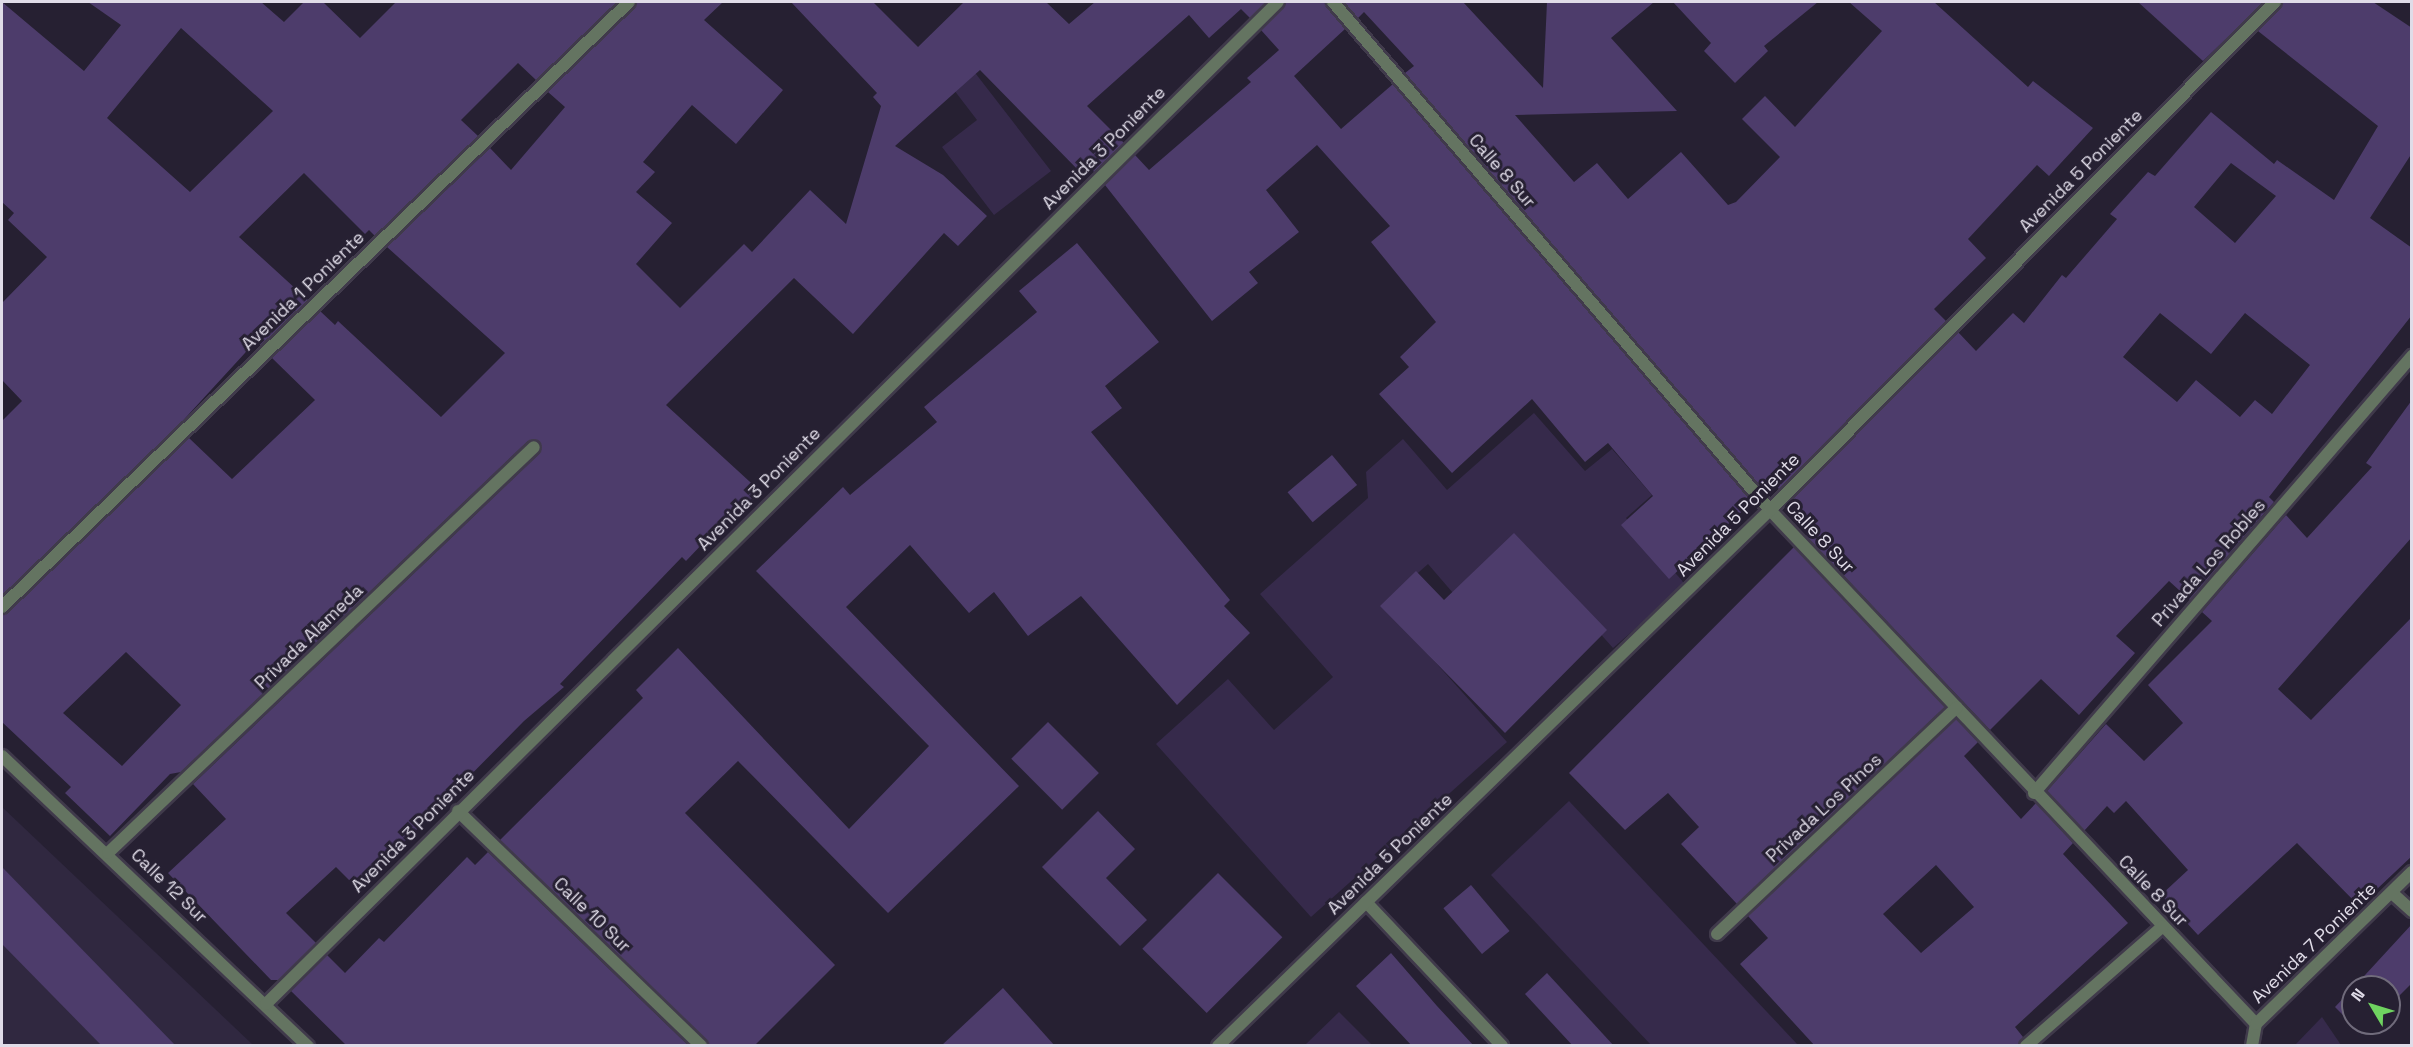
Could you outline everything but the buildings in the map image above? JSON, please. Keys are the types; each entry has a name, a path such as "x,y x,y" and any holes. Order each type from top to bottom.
{"street":[{"name":"Avenida 1 Poniente","path":"2,607 629,2"},
{"name":"Avenida 3 Poniente","path":"266,1004 458,811 1278,2"},
{"name":"Calle 8 Sur","path":"1333,2 1770,510 1957,707 2034,793 2256,1024"},
{"name":"Avenida 5 Poniente","path":"1218,1046 1770,510 2275,2"},
{"name":"Privada Los Robles","path":"2034,793 2412,356"},
{"name":"Privada Alameda","path":"108,853 534,447"},
{"name":"Privada Los Pinos","path":"1717,934 1957,707"},
{"name":"Calle 12 Sur","path":"2,756 108,853 308,1046"},
{"name":"Calle 10 Sur","path":"458,811 701,1046"},
{"name":"Avenida 7 Poniente","path":"2252,1046 2256,1024 2412,872"},
{"path":"2392,893 2412,911"},
{"path":"1366,902 1502,1046"},
{"path":"2026,1046 2162,927"}],"shaded area":[{"path":"952,43 1051,171 994,215 942,147 977,120 931,60"},
{"path":"1534,413 1585,471 1612,449 1652,495 1626,518 1686,585 1613,648 1515,538 1453,593 1428,564 1383,604 1507,742 1311,917 1156,744 1228,679 1274,730 1333,677 1260,594 1368,498 1366,472 1403,439 1447,490"},
{"path":"1569,801 1798,1045 1651,1045 1491,875"},
{"path":"2,807 252,1044 2,1045"},
{"path":"1339,1012 1372,1045 1305,1045"},
{"path":"2322,1017 2341,1045 2295,1045"}]}
